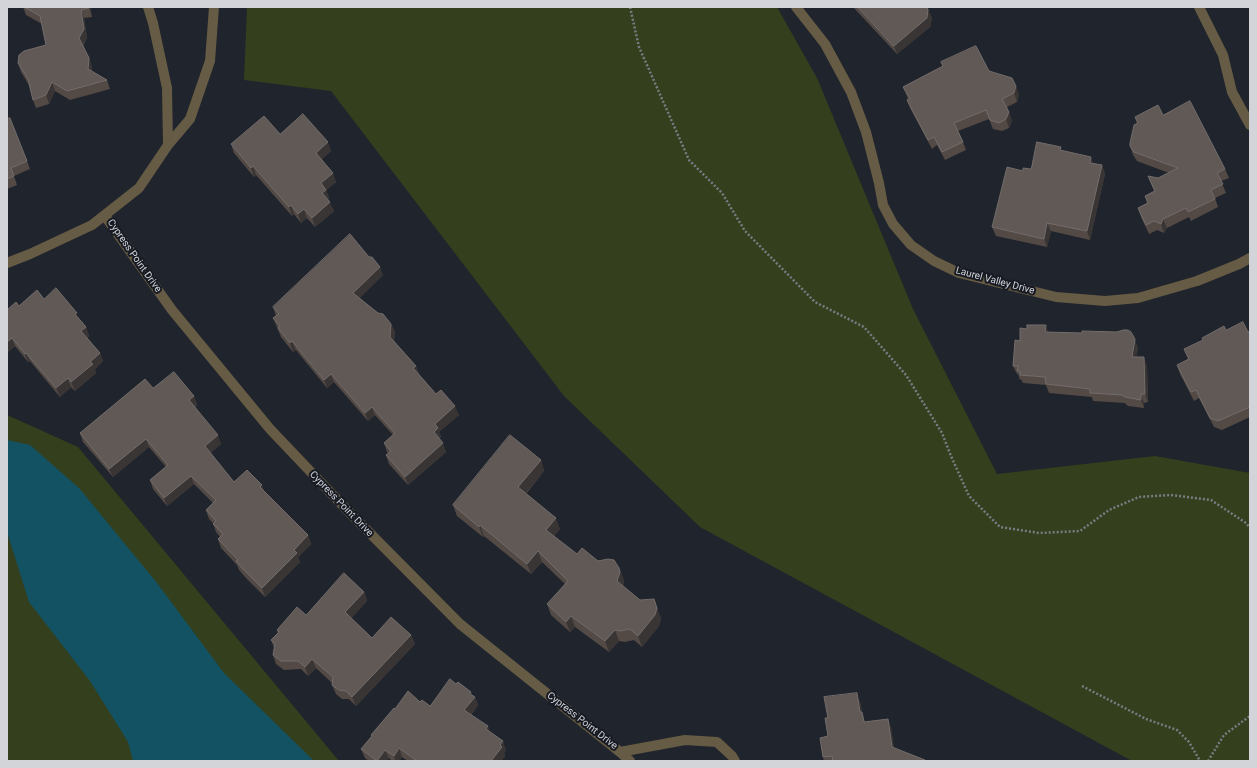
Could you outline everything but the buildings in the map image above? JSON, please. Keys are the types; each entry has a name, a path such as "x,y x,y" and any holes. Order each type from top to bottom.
{"street":[{"path":"148,7 153,23 167,88 168,145"},
{"path":"7,263 30,254 85,228 105,216 139,188 168,145 190,119 210,61 214,7"},
{"name":"Laurel Valley Drive","path":"796,7 825,44 851,92 866,132 884,205 893,224 911,245 934,261 959,273 1056,297 1105,301 1138,298 1197,280 1239,264 1250,258"},
{"path":"1199,7 1223,55 1232,92 1250,125"},
{"name":"Cypress Point Drive","path":"105,216 177,316 270,429 346,510 460,624 630,761"},
{"name":"Cypress Point Drive","path":"620,752 685,740 700,740 717,742 732,756 734,761"}],"path":[{"path":"630,7 639,47 689,160 722,193 745,231 814,302 864,327 906,375 930,416 942,433 969,496 1000,527 1039,533 1080,532 1109,510 1139,497 1171,495 1211,500 1246,523 1250,528"},
{"path":"1082,686 1146,719 1177,730 1189,742 1200,761"},
{"path":"1208,761 1214,754 1224,735 1250,716"}],"green space":[{"path":"247,7 777,7 817,78 913,309 997,474 1155,456 1250,473 1249,760 1132,761 700,527 564,396 331,91 244,80"},
{"path":"7,415 78,447 339,761 7,761"}],"water":[{"path":"7,440 30,445 79,488 157,583 224,673 314,761 133,761 128,742 90,681 29,602 7,532"}]}
